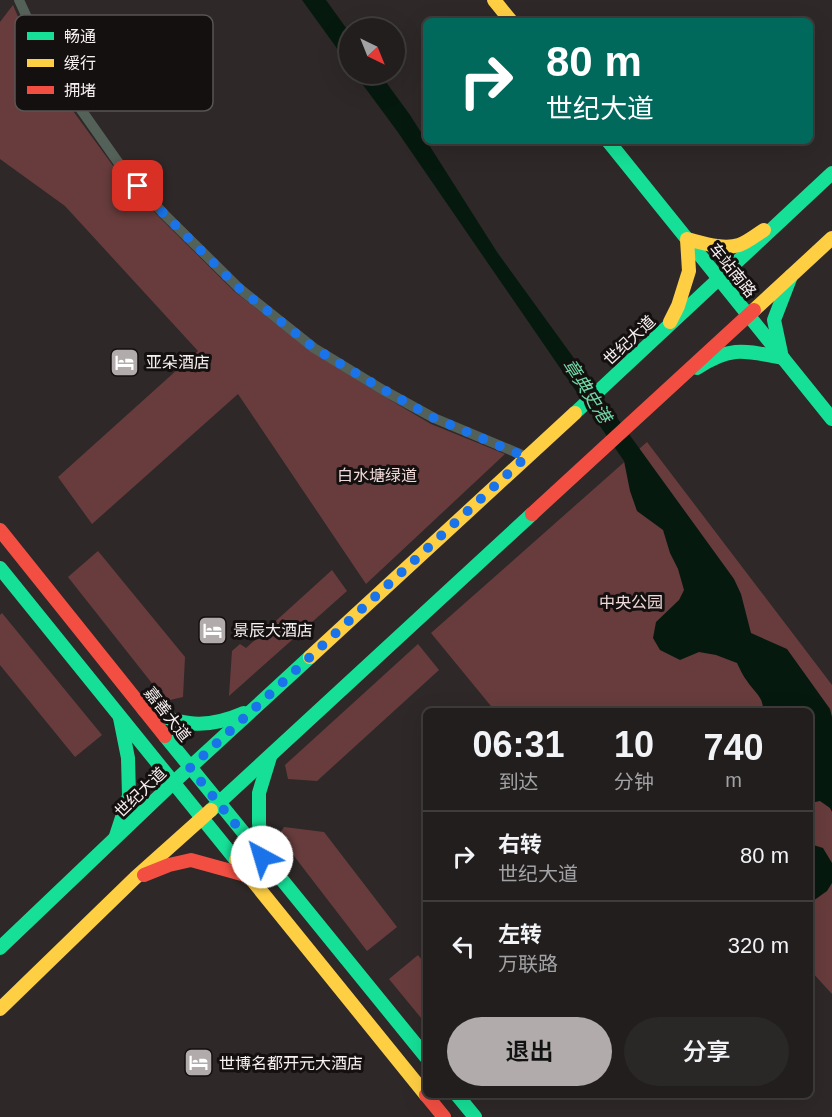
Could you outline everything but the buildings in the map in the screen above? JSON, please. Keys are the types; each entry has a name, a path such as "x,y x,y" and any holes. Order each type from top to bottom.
{"main road":[{"path":"494,0 509,18"},
{"name":"车站南路","path":"610,144 832,419"},
{"name":"世纪大道","path":"0,948 174,782 832,173"},
{"path":"669,325 678,306 689,271 687,240 714,246 738,245 792,211"},
{"path":"0,1009 135,878 832,237"},
{"path":"673,384 709,360 727,353 746,351 783,358 774,320 791,275"},
{"name":"嘉善大道","path":"0,530 143,710 423,1053"},
{"path":"0,568 423,1091"},
{"path":"143,710 170,720 198,725 218,723 253,710"},
{"path":"115,838 129,796 129,758 119,714"},
{"path":"262,857 259,793 270,756"},
{"path":"135,878 190,860 249,876"},
{"path":"428,1098 444,1117"},
{"path":"459,1098 475,1117"}],"street":[{"path":"19,0 26,15"},
{"path":"84,111 125,172 165,215 240,289 314,348 434,418 526,457"}],"green space":[{"name":"白水塘绿道","path":"13,5 17,15 15,15 15,111 73,111 119,174 235,292 312,352 380,394 431,424 505,454 366,584 238,394 92,524 58,477 198,351 65,206 0,159 0,22"},
{"name":"中央公园","path":"647,442 832,685 832,994 813,973 813,708 493,708 431,633"},
{"path":"98,551 185,657 183,697 166,701 68,577"},
{"path":"332,570 347,591 229,696 232,651 240,644 246,648"},
{"path":"2,613 102,735 75,757 0,665 0,615"},
{"path":"418,644 439,670 317,781 288,779 285,765"},
{"path":"284,827 324,832 397,927 367,951 284,843 280,833"},
{"path":"418,955 423,961 423,1020 389,979"}],"water":[{"path":"302,0 326,0 339,18 339,51"},
{"name":"章典史港","path":"362,84 387,84 423,135 423,144 428,144 497,252 734,579 741,594 751,633 787,649 830,709 832,717 832,812 820,801 813,802 813,708 763,708 760,698 737,663 716,655 699,652 680,660 660,650 653,638 656,622 679,600 684,590 663,530 637,511 624,461"},
{"path":"813,845 823,848 832,863 832,883 827,891 813,901"}],"traffic: fast":[{"path":"610,144 832,419"},
{"path":"575,413 832,173"},
{"path":"781,353 774,320 791,276"},
{"path":"697,368 729,353 759,353 783,358"},
{"path":"211,810 532,514"},
{"path":"0,568 236,860"},
{"path":"0,948 174,782 310,657"},
{"path":"144,710 194,724 217,722 244,713"},
{"path":"116,836 129,796 128,758 120,718"},
{"path":"165,736 423,1053"},
{"path":"262,856 259,793 270,757"},
{"path":"459,1098 475,1117"}],"traffic: slow":[{"path":"494,0 509,18"},
{"path":"670,322 678,306 689,271 687,239 726,247 746,242 764,230"},
{"path":"754,310 832,238"},
{"path":"310,657 575,413"},
{"path":"0,1009 135,878 211,810"},
{"path":"236,860 423,1091"}],"traffic: jam":[{"path":"532,514 754,310"},
{"path":"0,530 165,736"},
{"path":"144,875 169,865 191,860 249,876"},
{"path":"428,1098 444,1117"}],"place":[{"name":"亚朵酒店","path":"125,362"},
{"name":"景辰大酒店","path":"212,630"},
{"name":"世博名都开元大酒店","path":"198,1063"}],"route":[{"path":"138,186 240,289 314,348 434,418 526,457 190,768 262,857"}]}
